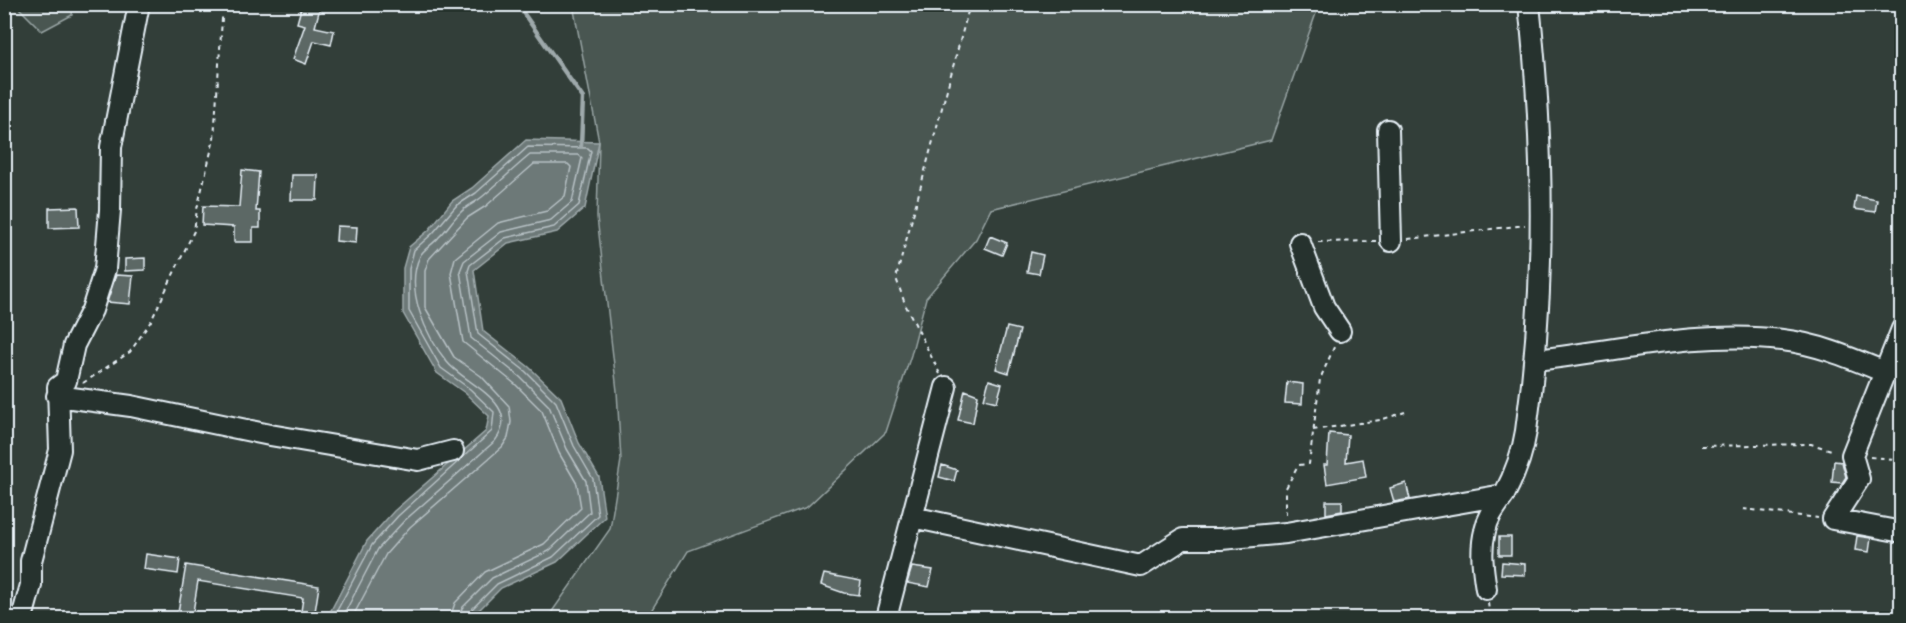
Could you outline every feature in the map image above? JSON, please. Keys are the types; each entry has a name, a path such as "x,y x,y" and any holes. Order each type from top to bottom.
{"street":[{"path":"22,618 31,585 31,561 60,450 60,388 74,345 92,310 105,269 110,210 111,147 139,4"},
{"path":"1486,589 1482,561 1484,532 1492,510 1503,495 1525,434 1535,360 1540,224 1537,82 1529,4"},
{"path":"1388,130 1390,241"},
{"path":"1300,243 1324,307 1340,331"},
{"path":"1902,329 1887,373 1852,455 1859,479 1833,519 1902,532"},
{"path":"1535,360 1702,338 1782,340 1830,350 1887,373"},
{"path":"886,618 946,387"},
{"path":"60,388 130,406 270,435 418,459 453,451"},
{"path":"912,517 1141,566 1183,539 1221,539 1286,533 1503,495"}],"path":[{"path":"60,388 102,372 130,352 151,321 194,231 214,139 223,4"},
{"path":"946,387 905,304 896,278 970,4"},
{"path":"1300,243 1390,241 1540,224"},
{"path":"1286,533 1286,488 1298,465 1309,464 1320,379 1340,331"},
{"path":"1313,430 1380,420 1405,412"},
{"path":"1701,446 1811,444 1852,455 1894,459"},
{"path":"1743,509 1833,519"}],"shaded area":[{"path":"16,5 73,5 72,15 42,31"},
{"path":"573,5 1319,5 1271,140 991,209 976,239 926,298 911,355 886,432 807,507 688,551 651,611 635,618 560,618 551,613 610,529 621,460 617,391 597,217 599,142"}],"water":[{"path":"526,140 599,142 585,208 557,232 508,243 474,270 483,331 529,367 561,398 579,443 599,477 605,517 557,562 501,588 471,618 327,618 367,541 394,511 486,431 489,416 465,393 437,373 403,313 403,268 409,247 429,230 452,201 472,188"}],"building":[{"path":"312,4 321,4 315,27 334,31 331,45 314,41 306,64 293,59 305,25 297,23 302,5 311,8"},
{"path":"242,170 259,172 256,211 260,211 260,228 253,228 253,242 234,242 234,227 202,225 203,206 239,207"},
{"path":"292,175 318,175 317,200 291,200"},
{"path":"1856,196 1877,200 1875,212 1854,209"},
{"path":"78,207 79,227 49,228 49,208"},
{"path":"337,226 357,227 356,243 336,241"},
{"path":"990,236 1007,243 1002,255 985,248"},
{"path":"1031,252 1043,255 1039,274 1027,272"},
{"path":"145,258 145,270 125,271 125,259"},
{"path":"116,275 133,276 130,304 107,302"},
{"path":"1007,327 1020,330 1009,373 996,369"},
{"path":"989,380 1002,384 997,402 984,399"},
{"path":"1287,382 1303,384 1302,404 1285,403"},
{"path":"965,390 978,395 973,423 958,420"},
{"path":"1329,433 1348,435 1346,462 1363,459 1366,477 1327,484 1324,465 1327,465"},
{"path":"1834,461 1842,462 1846,477 1842,483 1832,482"},
{"path":"942,465 957,470 954,481 939,477"},
{"path":"1406,483 1410,499 1394,502 1390,488"},
{"path":"1326,501 1342,501 1342,511 1326,514"},
{"path":"1857,536 1871,538 1869,552 1855,550"},
{"path":"1499,537 1511,537 1511,555 1499,555"},
{"path":"146,554 180,559 178,574 144,569"},
{"path":"1502,562 1525,564 1525,575 1501,574"},
{"path":"186,565 319,586 314,618 300,618 303,598 198,581 192,618 177,618"},
{"path":"912,567 933,570 929,587 907,583"},
{"path":"824,574 861,581 859,595 844,593 821,585"}],"waterway":[{"path":"517,4 583,98 581,146"}]}
